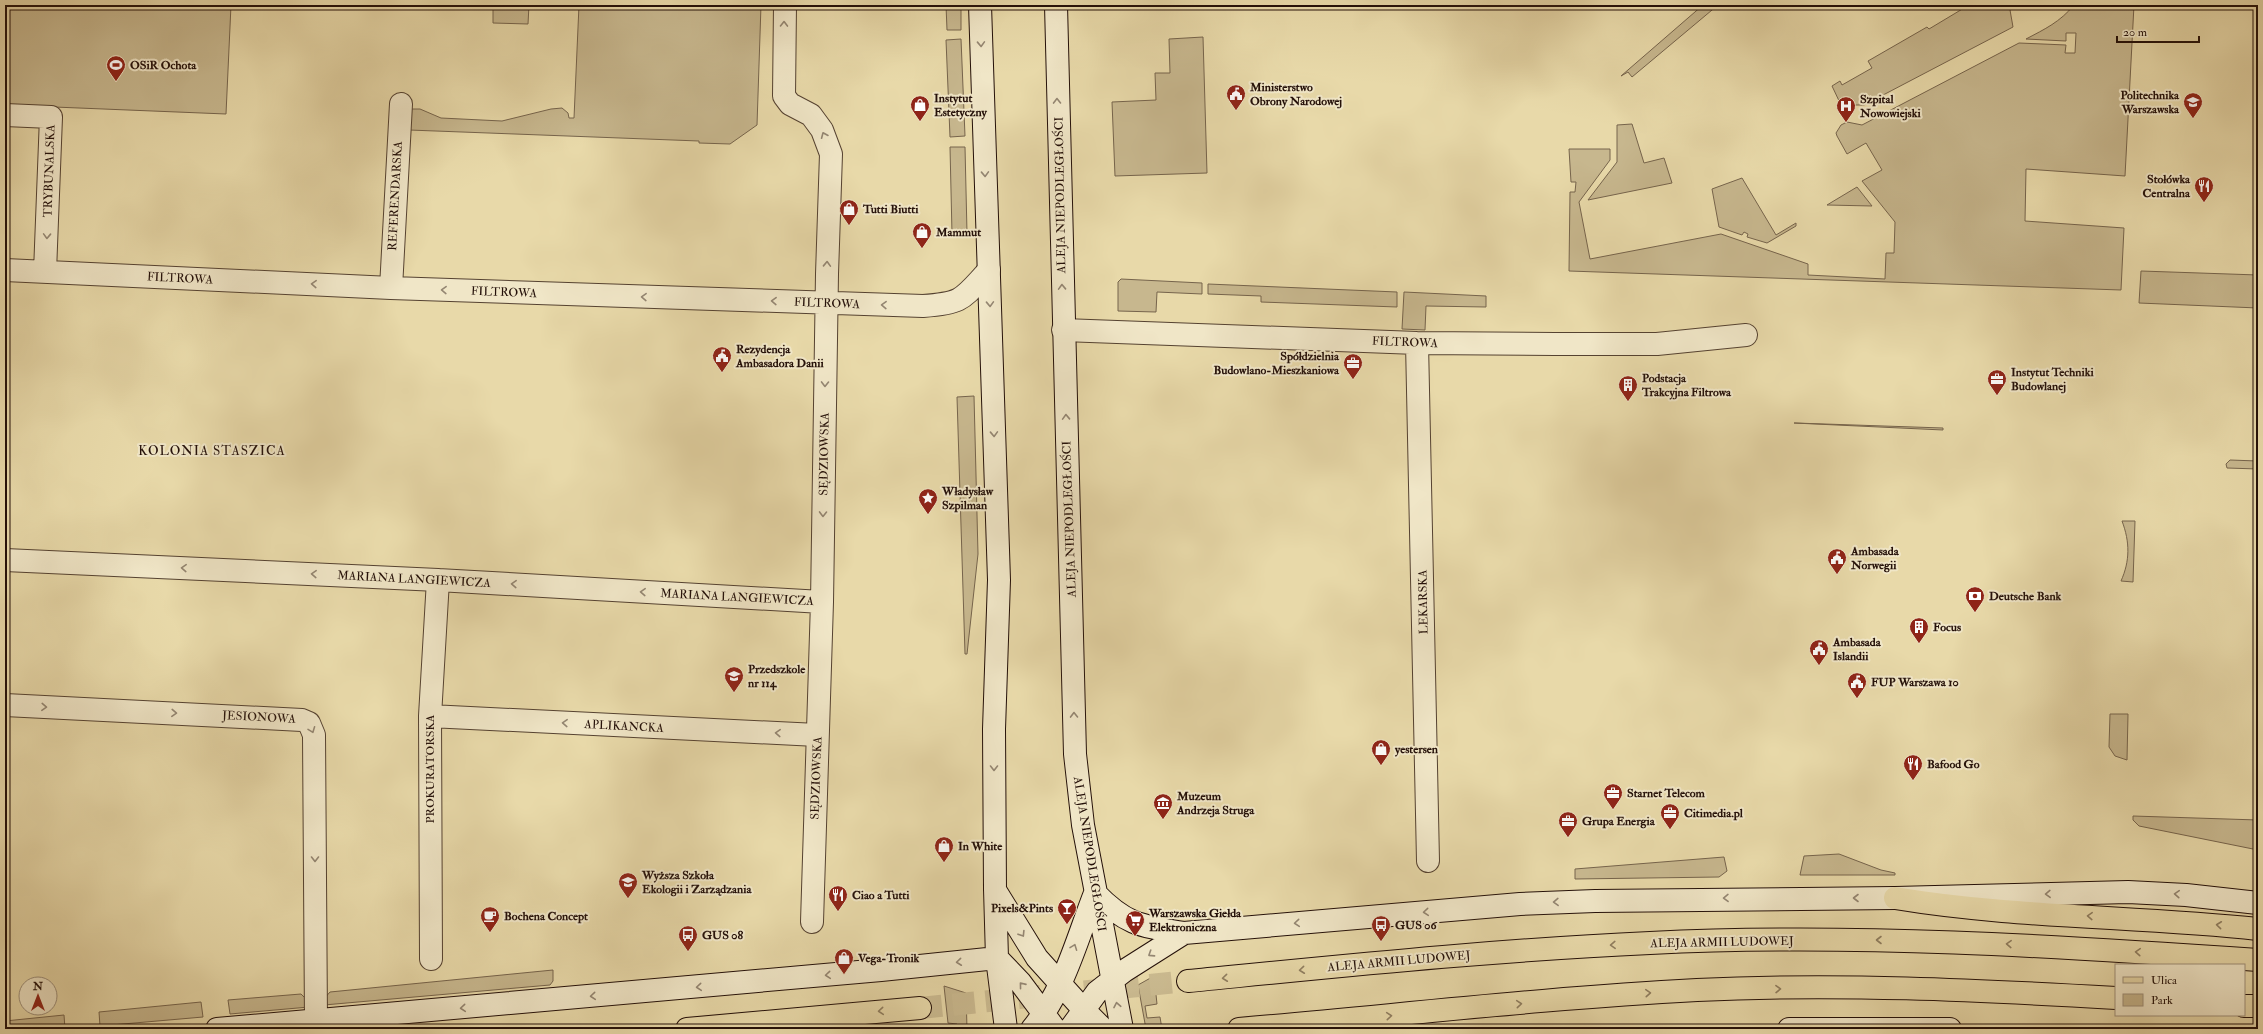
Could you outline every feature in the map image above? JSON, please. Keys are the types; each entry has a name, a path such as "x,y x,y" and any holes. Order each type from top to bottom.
{"main road":[{"path":"1895,898 1975,909 2146,919 2258,929"},
{"name":"ALEJA ARMII LUDOWEJ","path":"1188,982 1513,951 1652,943 1915,940 2258,960"},
{"path":"1239,1029 1587,997 1698,990 1960,989 2115,998"},
{"path":"2245,1006 2258,1006"},
{"path":"686,1029 920,1008"}],"street":[{"name":"SĘDZIOWSKA","path":"784,5 784,96 790,104 810,115 822,130 831,154 826,303 822,602 812,922"},
{"path":"980,5 999,580 994,729 995,889 998,958 1006,1029"},
{"name":"ALEJA NIEPODLEGŁOŚCI","path":"1056,5 1063,330 1075,754 1083,825 1122,1029"},
{"name":"REFERENDARSKA","path":"391,288 401,104"},
{"name":"TRYBUNALSKA","path":"5,115 51,117 45,272"},
{"name":"FILTROWA","path":"5,270 391,288 923,306 947,305 956,302 964,296 989,270"},
{"name":"FILTROWA","path":"1063,330 1417,343 1657,344 1746,335"},
{"name":"LEKARSKA","path":"1417,343 1428,861"},
{"name":"MARIANA LANGIEWICZA","path":"5,560 438,580 822,602"},
{"name":"PROKURATORSKA","path":"431,959 430,716 438,580"},
{"name":"JESIONOWA","path":"5,705 302,720 309,723 314,735 316,1021"},
{"name":"APLIKANCKA","path":"430,716 817,735"},
{"path":"995,889 1037,958 1082,1009 1103,1029"},
{"path":"1044,1024 1095,893 1112,911 1129,922 1184,933 1528,903 1735,898 1895,898 2128,892 2186,895 2258,903"},
{"path":"1070,1029 1082,1009 1097,992 1112,980 1184,933"},
{"path":"217,1029 881,970 998,958"},
{"path":"998,958 1020,982 1044,1024"},
{"path":"1788,1029 1950,1029"}],"green space":[{"name":"OSiR Ochota","path":"5,5 231,5 226,114 5,105"},
{"path":"461,5 529,5 528,24 493,23 493,8"},
{"path":"579,5 761,5 757,125 730,144 699,143 699,141 409,130 410,109 420,109 441,118 502,121 551,109 562,108 568,113 569,118 574,118"},
{"path":"946,5 961,5 961,30 947,30"},
{"path":"1703,5 1718,5 1632,77 1628,72 1621,76"},
{"path":"1969,5 2018,5 2010,10 2013,27 1864,105 1841,105 1832,86 1840,81 1842,85 1872,68 1868,61 1927,27 1929,29"},
{"path":"2074,5 2134,5 2125,176 2026,169 2025,221 2124,228 2121,290 1569,271 1570,192 1575,192 1576,182 1571,182 1569,149 1610,149 1610,160 1579,202 1590,259 1721,234 1808,264 1808,275 1885,279 1886,253 1894,253 1895,222 1862,181 1882,170 1866,143 1847,154 1836,133 1841,125 1847,122 1862,125 2019,43 2066,45 2065,53 2075,53 2076,33 2066,33 2066,41 2026,39 2058,21"},
{"path":"1203,37 1207,173 1115,176 1112,102 1156,100 1155,73 1170,73 1169,39"},
{"path":"961,39 965,136 950,137 946,40"},
{"path":"1632,124 1644,163 1664,158 1672,183 1588,200 1617,162 1617,125"},
{"path":"950,147 965,147 967,233 952,234"},
{"path":"1742,178 1776,235 1796,223 1796,226 1767,243 1747,237 1748,234 1744,232 1742,235 1719,227 1712,189"},
{"path":"1857,187 1872,206 1827,205"},
{"path":"2141,271 2258,275 2258,308 2139,303"},
{"path":"1121,279 1202,283 1202,294 1157,292 1156,312 1118,311 1118,282"},
{"path":"1208,284 1397,292 1397,307 1261,302 1261,296 1208,294"},
{"path":"1404,292 1486,296 1486,307 1426,306 1425,330 1402,329"},
{"path":"974,396 978,554 967,654 965,654 957,397"},
{"path":"1794,423 1943,428 1943,430"},
{"path":"2230,460 2258,461 2258,469 2227,468 2226,464"},
{"path":"2122,521 2135,521 2133,582 2121,581 2126,566 2128,551 2125,529"},
{"path":"2110,714 2128,714 2127,760 2115,756 2109,747"},
{"path":"2133,816 2258,820 2258,850 2139,826 2133,820"},
{"path":"1839,854 1881,870 1895,873 1895,875 1800,875 1804,856"},
{"path":"1724,857 1727,871 1719,877 1575,879 1575,869"},
{"path":"553,970 553,981 550,985 324,1005 323,1000 330,992"},
{"path":"1154,976 1157,1004 1145,1006 1147,1018 1160,1017 1162,1029 1146,1029 1138,985"},
{"path":"944,986 966,993 967,1029 957,1029 957,1024 948,1023"},
{"path":"301,994 308,1001 309,1007 230,1014 228,1000"},
{"path":"201,1002 203,1017 100,1026 99,1012"},
{"path":"64,1015 65,1029 5,1029 5,1021"}],"tunnel":[{"path":"920,1008 1188,981"}],"place":[{"name":"OSiR Ochota","path":"116,82"},
{"name":"Ministerstwo Obrony Narodowej","path":"1236,111"},
{"name":"Politechnika Warszawska","path":"2193,119"},
{"name":"Instytut Estetyczny","path":"920,122"},
{"name":"Szpital Nowowiejski","path":"1846,123"},
{"name":"Stołówka Centralna","path":"2204,203"},
{"name":"Tutti Biutti","path":"849,226"},
{"name":"Mammut","path":"922,249"},
{"name":"Rezydencja Ambasadora Danii","path":"722,373"},
{"name":"Spółdzielnia Budowlano-Mieszkaniowa","path":"1353,380"},
{"name":"Instytut Techniki Budowlanej","path":"1997,396"},
{"name":"Podstacja Trakcyjna Filtrowa","path":"1628,402"},
{"name":"Władysław Szpilman","path":"928,515"},
{"name":"Ambasada Norwegii","path":"1837,575"},
{"name":"Deutsche Bank","path":"1975,613"},
{"name":"Focus","path":"1919,644"},
{"name":"Ambasada Islandii","path":"1819,666"},
{"name":"Przedszkole nr 114","path":"734,693"},
{"name":"FUP Warszawa 10","path":"1857,699"},
{"name":"yestersen","path":"1381,766"},
{"name":"Bafood Go","path":"1913,781"},
{"name":"Starnet Telecom","path":"1613,810"},
{"name":"Muzeum Andrzeja Struga","path":"1163,820"},
{"name":"Citimedia.pl","path":"1670,830"},
{"name":"Grupa Energia","path":"1568,838"},
{"name":"In White","path":"944,863"},
{"name":"Wyższa Szkoła Ekologii i Zarządzania","path":"628,899"},
{"name":"Ciao a Tutti","path":"838,912"},
{"name":"Pixels&Pints","path":"1067,925"},
{"name":"Bochena Concept","path":"490,933"},
{"name":"Warszawska Giełda Elektroniczna","path":"1135,937"},
{"name":"GUS 06","path":"1381,942"},
{"name":"GUS 08","path":"688,952"},
{"name":"Vega-Tronik","path":"844,975"}],"district":[{"name":"KOLONIA STASZICA","path":"212,450"}]}
